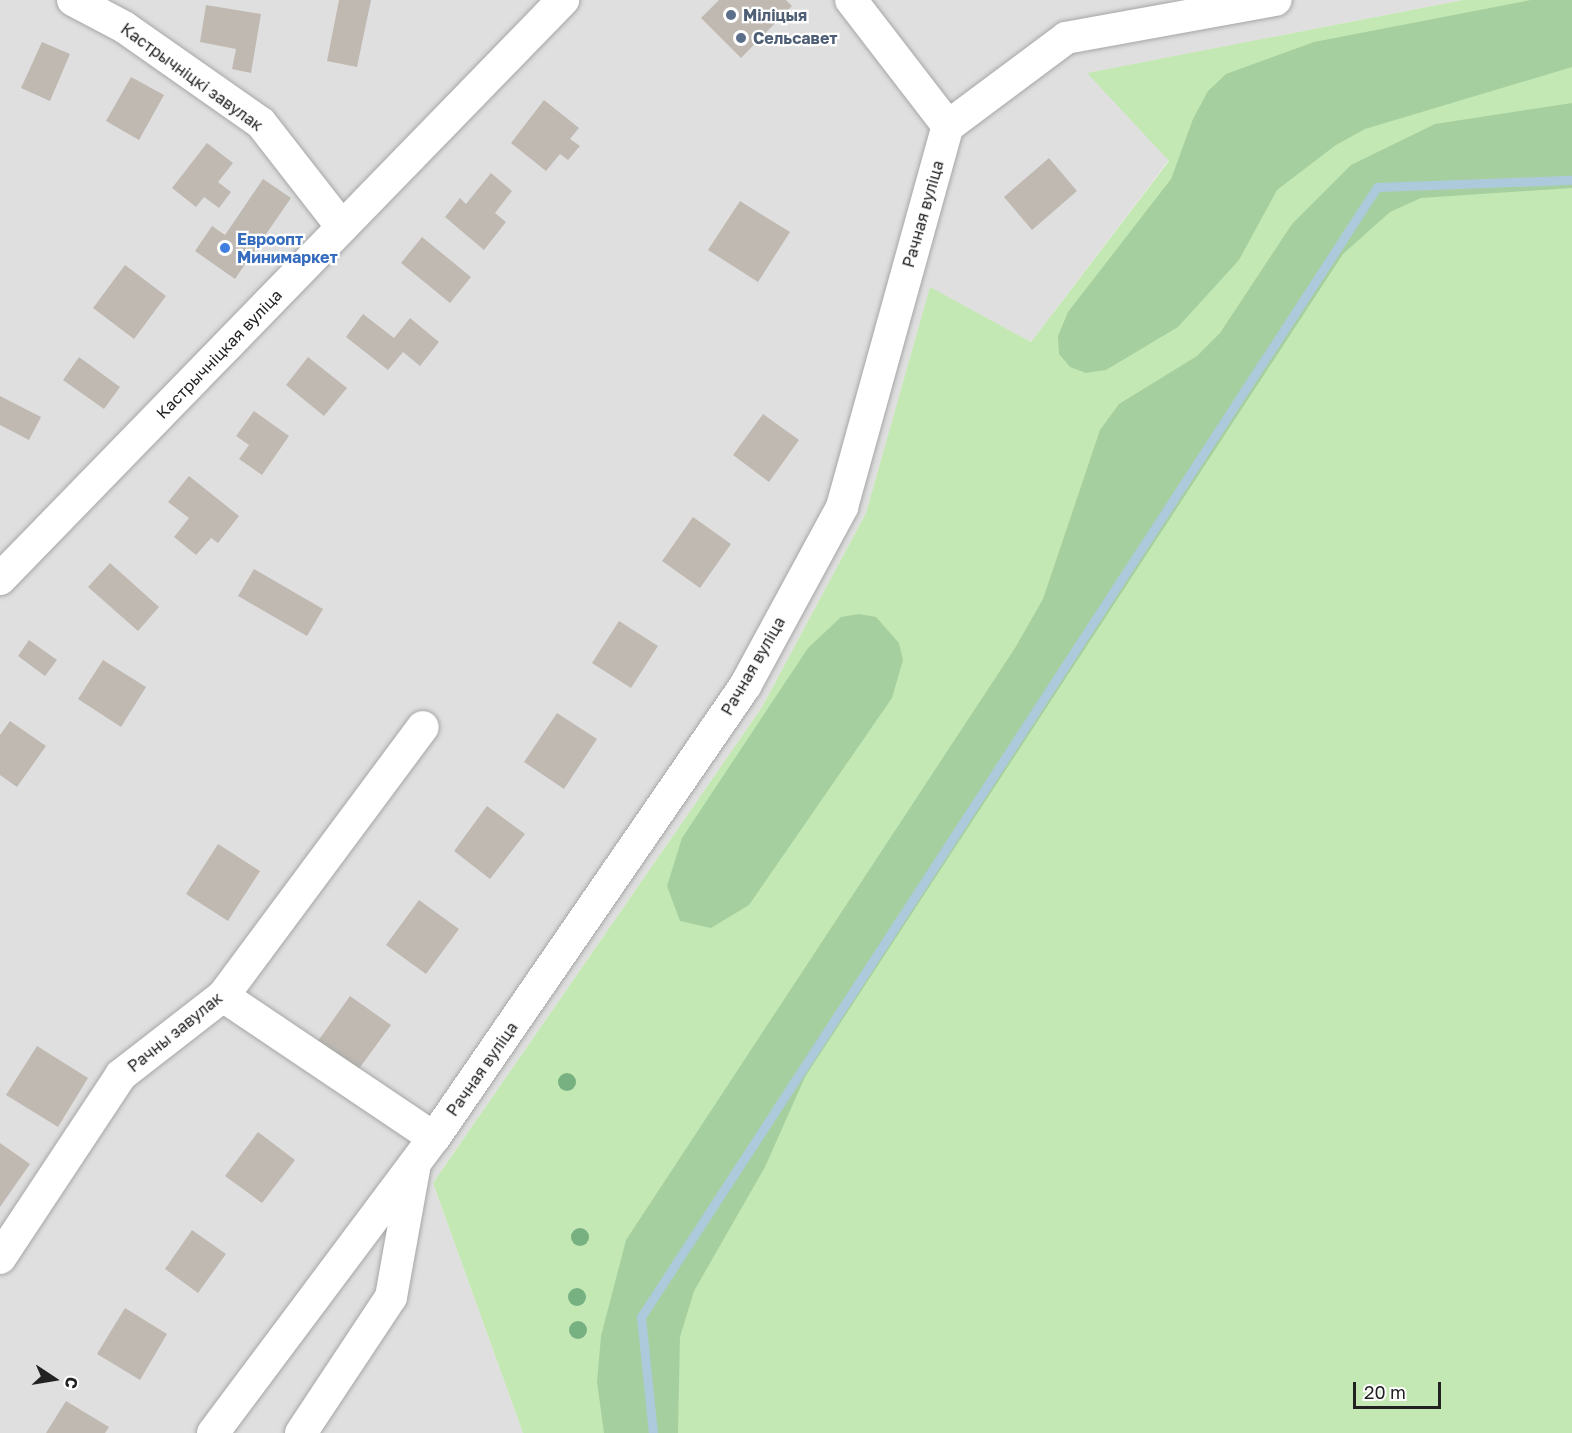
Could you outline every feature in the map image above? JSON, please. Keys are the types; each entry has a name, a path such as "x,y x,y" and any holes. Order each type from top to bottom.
{"street":[{"name":"Кастрычніцкі завулак","path":"73,0 124,27 261,123 342,227"},
{"name":"Кастрычніцкая вуліца","path":"0,579 563,0"},
{"path":"851,0 948,126 1066,38 1276,0"},
{"name":"Рачная вуліца","path":"213,1433 434,1138 745,686 842,507 948,126"},
{"name":"Рачны завулак","path":"0,1258 122,1075 223,996 423,726"},
{"path":"223,996 434,1138"},
{"path":"301,1433 391,1297 415,1163"}],"shaded area":[{"path":"0,0 1463,0 1088,73 1169,160 1031,342 930,288 866,513 762,707 433,1183 523,1433 0,1433"}],"green space":[{"path":"1463,0 1572,0 1572,1433 523,1433 433,1183 762,707 866,513 930,287 1031,342 1169,161 1087,73"},
{"path":"1531,0 1572,0 1572,67 1365,129 1336,145 1277,190 1239,260 1178,327 1106,370 1086,373 1070,367 1059,354 1058,336 1068,312 1171,179 1193,119 1208,91 1226,74 1314,42"},
{"path":"1572,103 1572,188 1421,198 1390,212 1343,254 805,1077 765,1167 694,1291 680,1337 678,1433 604,1433 597,1382 601,1336 626,1240 1015,648 1043,599 1100,430 1119,404 1197,356 1220,333 1292,224 1351,165 1435,124"},
{"path":"859,614 876,617 899,643 903,660 892,698 749,905 711,928 680,921 667,886 682,838 808,648 841,617"}],"building":[{"path":"339,0 371,0 357,67 327,61"},
{"name":"Сельсавет","path":"719,0 786,0 792,6 741,58 701,18"},
{"path":"206,5 261,14 251,73 232,69 236,49 200,42"},
{"path":"42,42 70,54 50,101 21,88"},
{"path":"131,77 164,95 139,140 106,121"},
{"path":"544,100 579,128 570,139 580,146 568,160 560,154 546,171 511,143"},
{"path":"207,143 233,163 218,182 231,192 219,208 204,197 196,207 172,188"},
{"path":"1049,158 1077,191 1032,230 1004,197"},
{"path":"491,173 512,191 495,213 506,222 484,250 445,217 460,198 466,204"},
{"path":"263,179 291,198 235,279 195,251 212,226 225,235"},
{"path":"740,201 790,232 758,282 708,250"},
{"path":"422,237 471,277 450,303 401,263"},
{"path":"125,265 166,296 134,339 93,308"},
{"path":"363,314 394,338 410,318 439,342 420,366 403,352 388,370 346,337"},
{"path":"79,357 120,387 104,409 63,380"},
{"path":"308,357 347,388 324,416 286,385"},
{"path":"0,396 41,417 29,440 0,425"},
{"path":"254,411 289,436 262,475 239,459 249,445 236,436"},
{"path":"763,414 799,440 769,482 733,455"},
{"path":"189,476 239,516 218,543 211,538 196,555 174,537 189,518 168,502"},
{"path":"693,517 731,544 700,588 662,561"},
{"path":"110,563 159,607 138,631 88,587"},
{"path":"254,569 323,609 307,636 238,596"},
{"path":"619,621 658,646 631,688 592,663"},
{"path":"29,640 57,660 45,676 18,656"},
{"path":"103,660 146,687 121,727 78,699"},
{"path":"557,713 597,739 564,789 524,762"},
{"path":"10,721 46,746 17,787 0,775 0,735"},
{"path":"487,806 525,834 490,879 454,851"},
{"path":"218,844 260,871 228,921 186,894"},
{"path":"419,900 459,929 426,974 386,945"},
{"path":"350,996 391,1025 358,1070 318,1041"},
{"path":"37,1046 88,1078 58,1127 6,1095"},
{"path":"258,1132 295,1160 262,1203 225,1176"},
{"path":"0,1143 30,1164 0,1207"},
{"path":"192,1230 226,1254 198,1293 165,1269"},
{"path":"125,1308 167,1334 140,1380 97,1354"},
{"path":"66,1401 109,1427 105,1433 46,1433"}],"waterway":[{"path":"653,1433 641,1317 1377,187 1572,180"}],"place":[{"name":"Міліцыя","path":"731,15"},
{"name":"Сельсавет","path":"741,38"},
{"name":"Евроопт Минимаркет","path":"225,248"}]}
